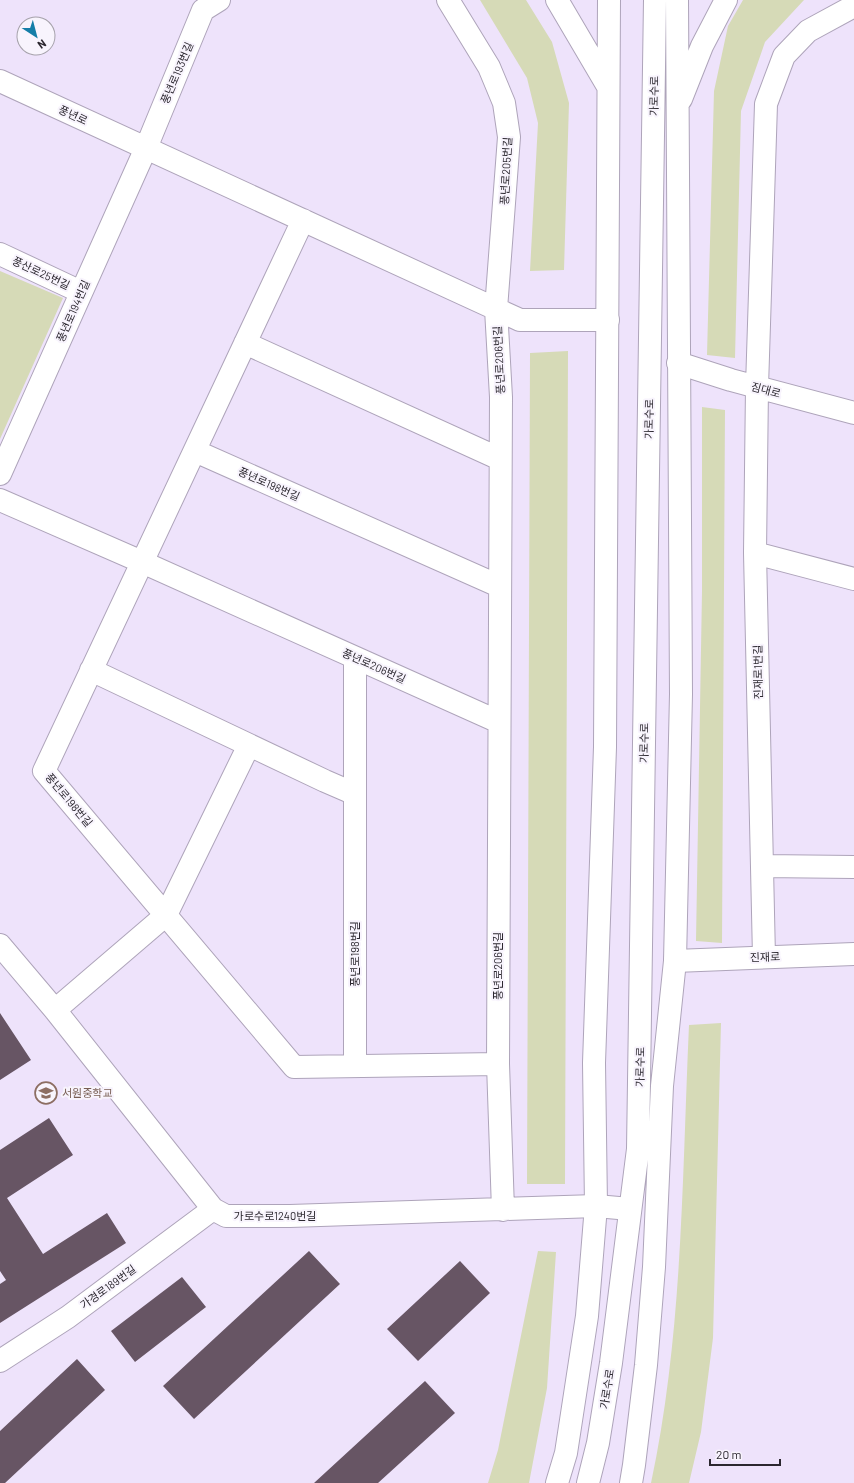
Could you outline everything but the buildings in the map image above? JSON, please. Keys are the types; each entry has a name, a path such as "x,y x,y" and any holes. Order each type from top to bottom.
{"street":[{"name":"풍년로205번길","path":"448,0 489,67 504,103 509,137 496,309"},
{"path":"557,0 609,88"},
{"path":"557,1483 566,1453 587,1316 596,1206 594,1063 605,747 609,88 608,0"},
{"name":"가로수로","path":"588,1483 598,1442 611,1363 638,1149 655,0"},
{"name":"가로수로","path":"662,1086 676,961 681,694 677,0"},
{"path":"677,111 702,46 726,0"},
{"name":"풍년로193번길","path":"146,148 206,3"},
{"name":"진재로1번길","path":"764,958 755,553 757,388 766,104 784,56 808,31 854,6"},
{"name":"풍년로","path":"0,81 520,320 608,320"},
{"name":"풍년로194번길","path":"0,474 146,148"},
{"name":"풍년로198번길","path":"303,220 44,771 294,1067 498,1064"},
{"name":"풍산로25번길","path":"0,254 81,292"},
{"name":"풍년로206번길","path":"496,309 501,397 498,1064 503,1210"},
{"path":"245,343 500,459"},
{"name":"짐대로","path":"678,364 757,388 854,413"},
{"name":"풍년로198번길","path":"195,451 499,586"},
{"path":"0,500 142,562"},
{"path":"755,553 854,579"},
{"name":"풍년로206번길","path":"142,562 499,722"},
{"name":"풍년로198번길","path":"355,658 355,1066"},
{"path":"91,670 355,794"},
{"path":"55,1010 166,915 249,745"},
{"path":"762,866 854,867"},
{"path":"0,945 55,1010 213,1209"},
{"name":"진재로","path":"676,961 854,954"},
{"path":"638,1149 662,1086"},
{"path":"631,1483 646,1365 654,1267 662,1086"},
{"name":"가로수로1240번길","path":"213,1209 226,1216 274,1216 596,1206 630,1209"},
{"name":"가경로189번길","path":"0,1361 68,1316 213,1209"},
{"path":"630,1209 646,1365"}],"green space":[{"path":"480,0 526,0 552,42 569,103 564,270 530,271 538,123 527,78"},
{"path":"743,0 804,0 765,42 741,111 735,358 707,355 714,91 728,26"},
{"path":"0,271 63,298 0,439"},
{"path":"568,351 565,1184 527,1184 530,353"},
{"path":"702,407 725,410 722,943 696,941 702,591"},
{"path":"721,1023 713,1338 701,1432 689,1483 651,1483 662,1427 675,1313 682,1198 689,1025"},
{"path":"538,1251 556,1252 547,1388 529,1483 488,1483 498,1450"}],"place":[{"name":"서원중학교","path":"46,1093"}]}
